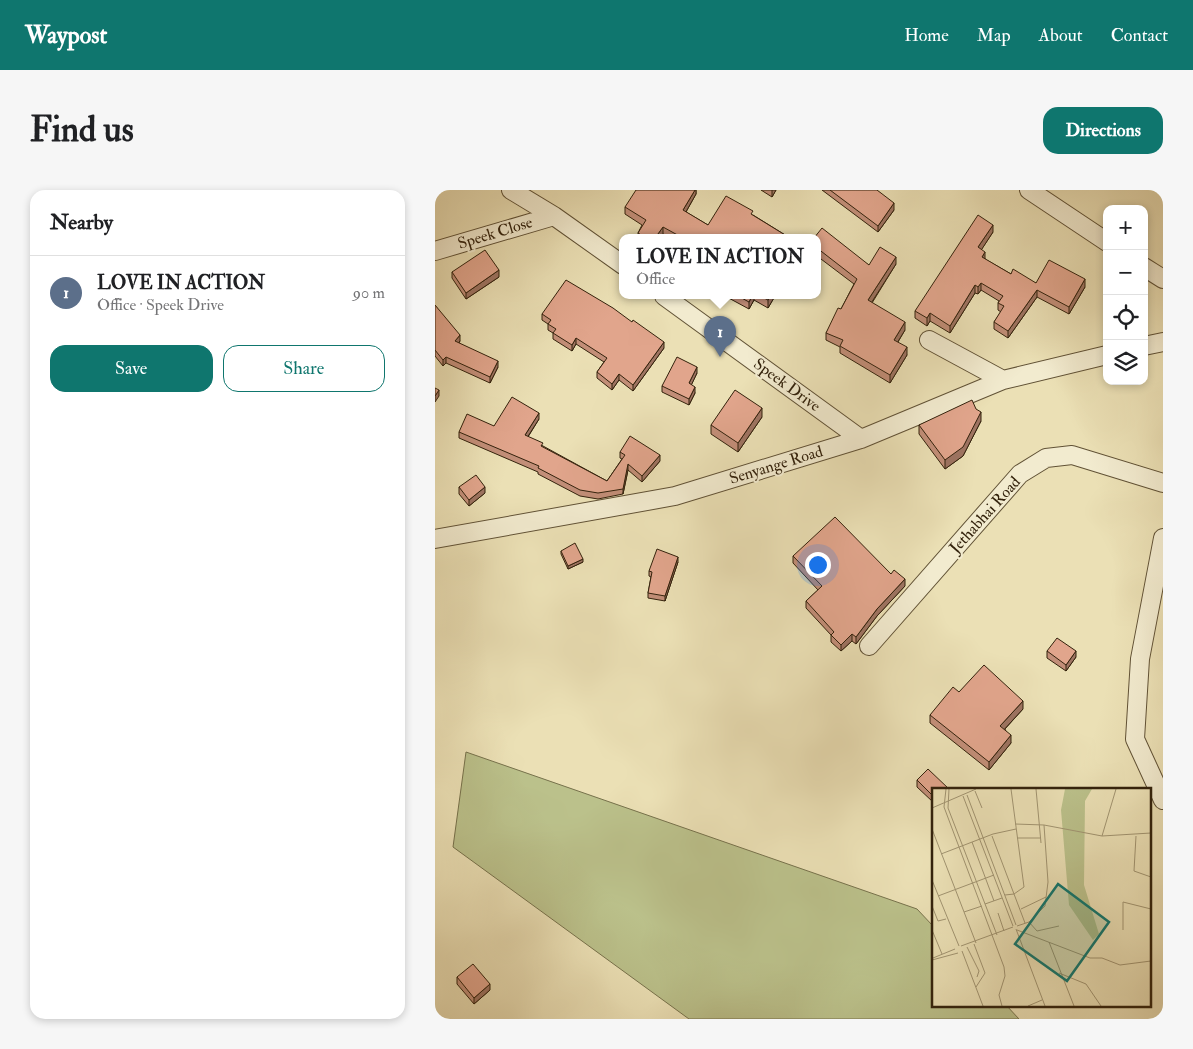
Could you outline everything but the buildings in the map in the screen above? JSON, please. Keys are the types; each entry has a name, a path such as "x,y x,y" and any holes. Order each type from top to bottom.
{"street":[{"path":"511,190 554,216 619,262"},
{"path":"1029,190 1103,239"},
{"name":"Speek Close","path":"435,251 554,216"},
{"path":"1148,270 1163,280"},
{"name":"Speek Drive","path":"668,299 861,439"},
{"path":"929,340 1003,380"},
{"path":"1148,345 1163,342"},
{"name":"Senyange Road","path":"435,539 675,496 861,439 1003,380 1103,356"},
{"name":"Jethabhai Road","path":"869,646 1020,474 1046,458 1072,455 1163,484"},
{"path":"1163,538 1139,659 1135,738 1163,800"}],"green space":[{"path":"466,752 917,909 932,925 932,1006 1007,1006 1019,1019 689,1019 453,847"}],"place":[{"name":"LOVE IN ACTION","path":"720,357"}]}
